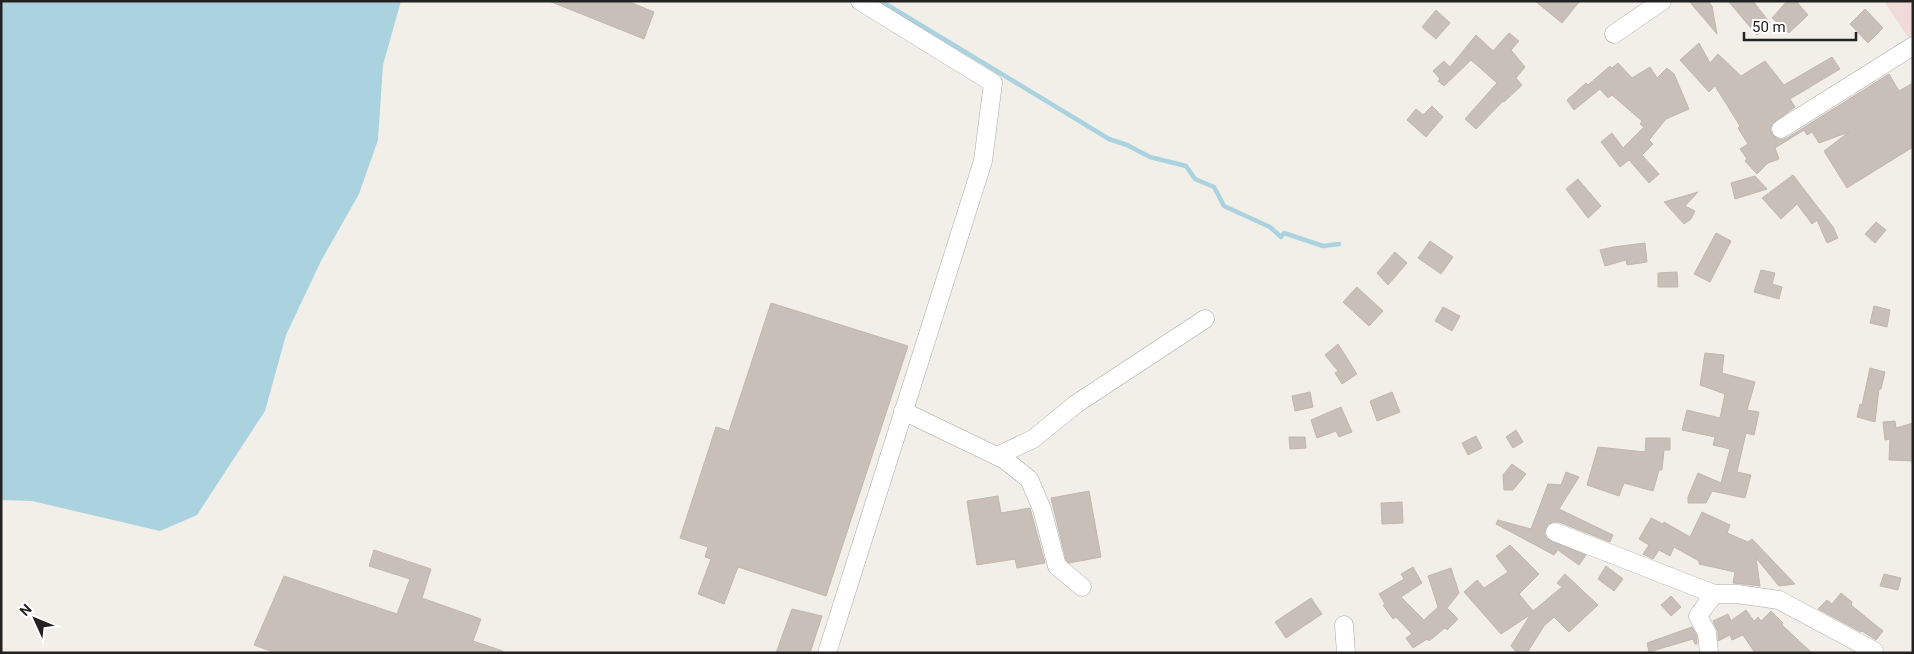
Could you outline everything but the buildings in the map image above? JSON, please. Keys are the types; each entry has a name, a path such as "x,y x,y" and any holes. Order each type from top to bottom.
{"street":[{"path":"827,653 983,161 993,83 860,1"},
{"path":"1614,34 1662,1"},
{"path":"1780,129 1913,46"},
{"path":"997,456 1033,440 1076,404 1205,319"},
{"path":"903,411 1005,460 1029,479 1042,509 1057,566 1082,586"},
{"path":"1555,532 1714,594 1738,594 1780,600 1874,651 1874,653"},
{"path":"1710,653 1707,633 1698,616 1714,594"},
{"path":"1344,625 1346,653"}],"shaded area":[{"path":"1884,1 1913,1 1913,45"}],"water":[{"path":"1,1 401,1 383,65 378,140 359,194 321,261 286,335 265,411 197,515 160,531 32,501 1,500"}],"waterway":[{"path":"881,1 1109,139 1127,145 1150,157 1186,166 1195,179 1214,187 1224,206 1270,227 1281,237 1284,233 1323,246 1339,244"}]}
